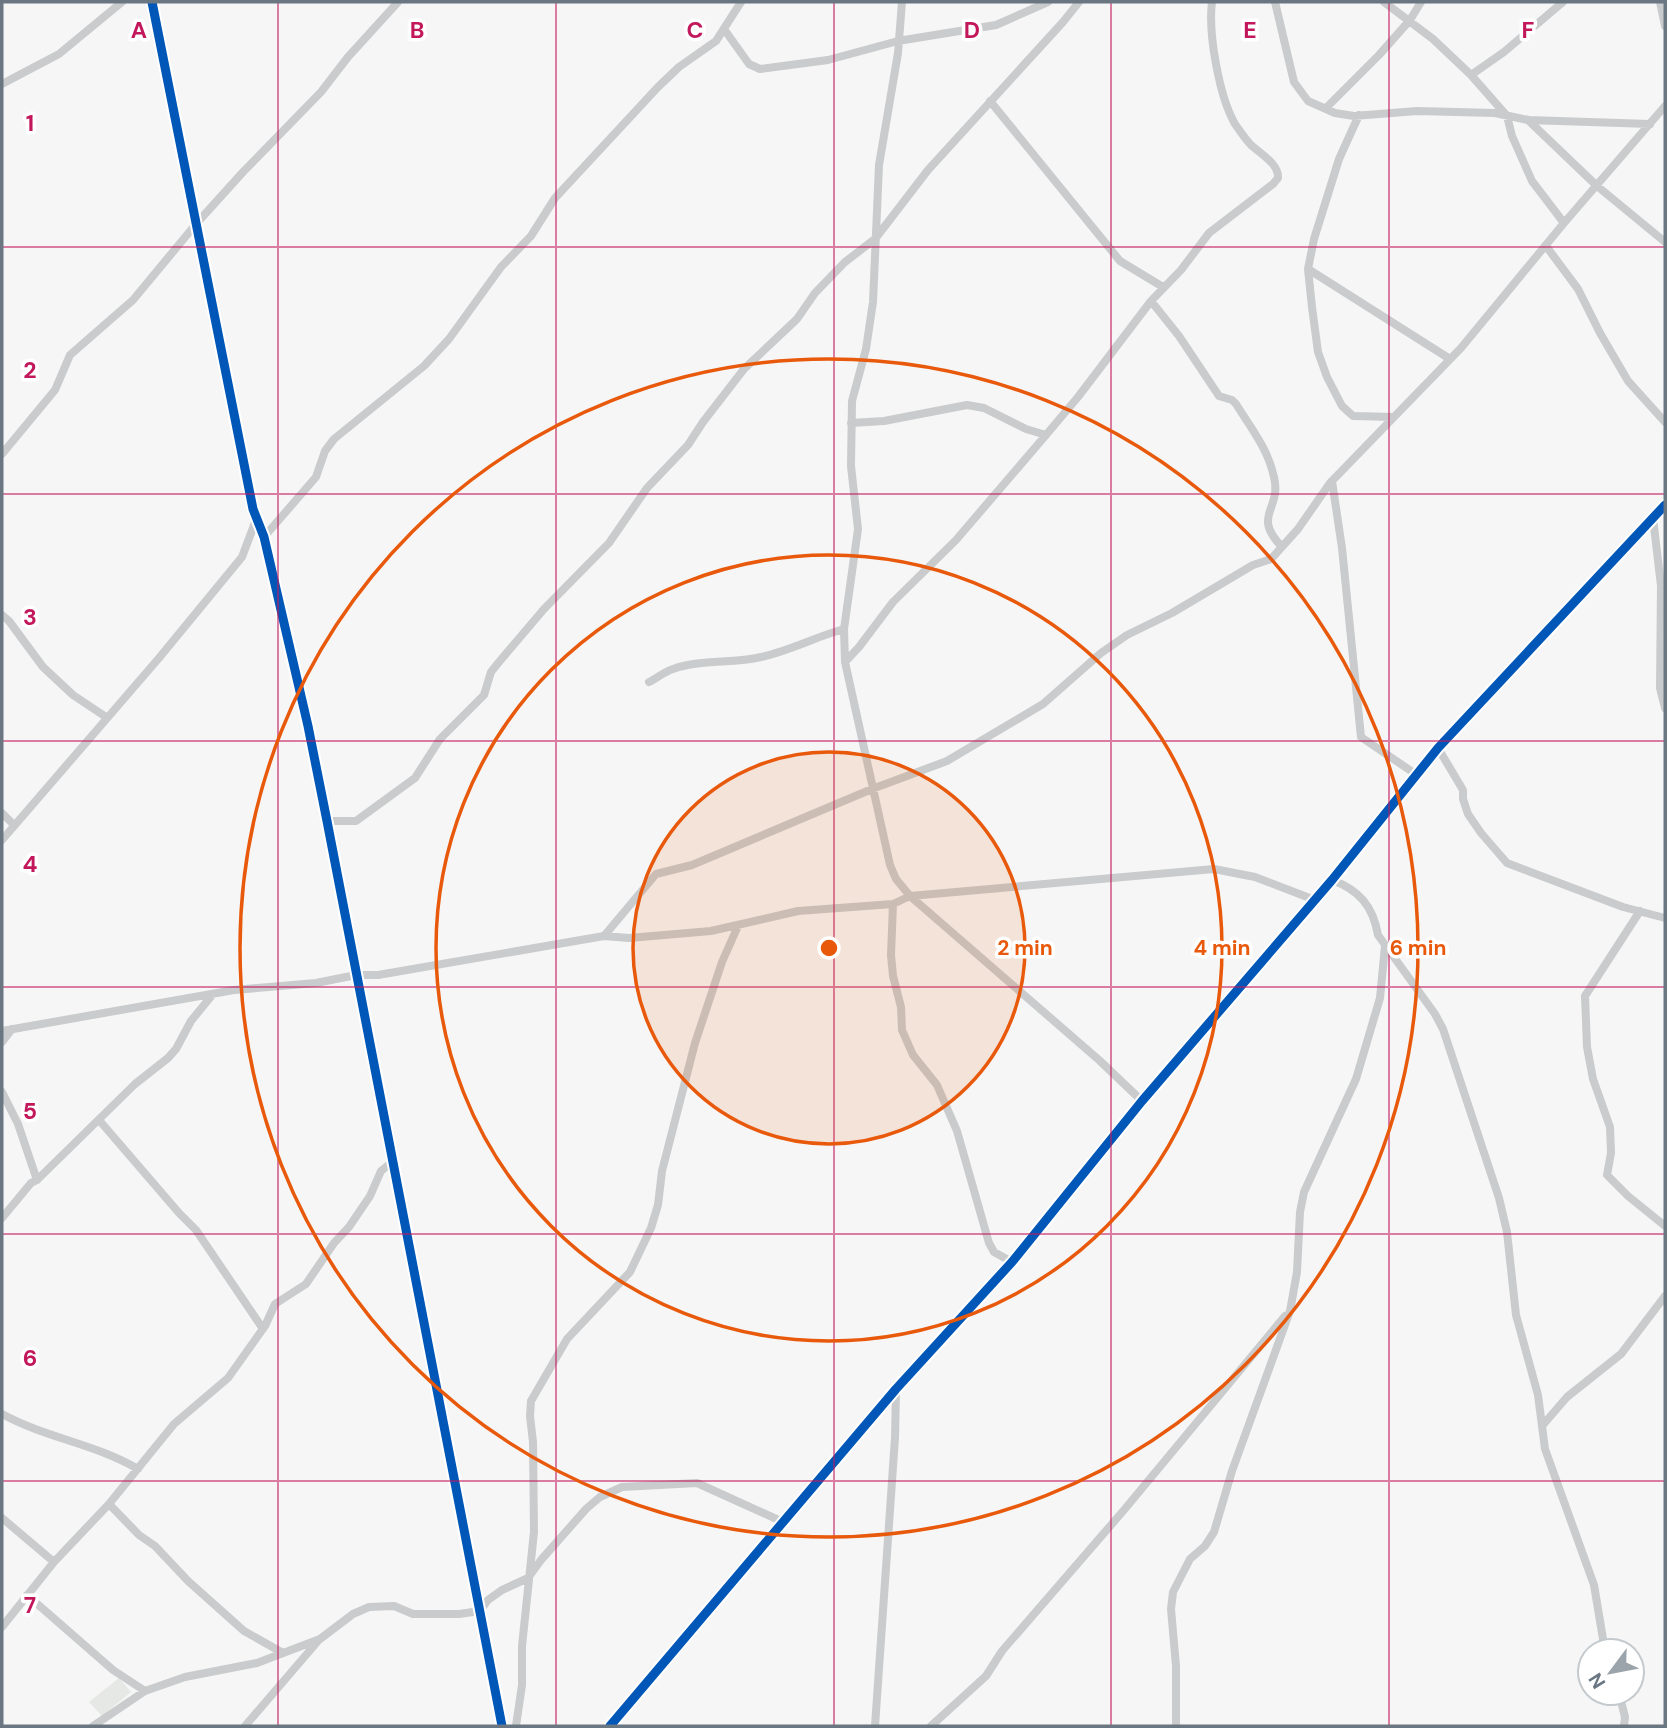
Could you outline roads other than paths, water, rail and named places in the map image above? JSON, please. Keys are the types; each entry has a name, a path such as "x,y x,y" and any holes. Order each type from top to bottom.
{"street":[{"path":"2,84 59,54 122,2"},
{"path":"152,2 256,520 264,537 308,726 502,1726"},
{"path":"2,454 55,390 70,355 132,300 196,224 321,92 348,57 398,2"},
{"path":"264,537 280,522 316,477 334,439 424,366 449,339 501,267 531,236 555,198 659,87 679,68 706,49 724,29 741,2"},
{"path":"902,2 898,53 879,165 873,302 866,349 852,401 850,423 851,466 858,529 844,629 845,662 872,789 890,865 896,879 910,896 1099,1060 1142,1101"},
{"path":"724,29 749,64 760,69 828,60 898,41 996,25 1048,2"},
{"path":"327,821 356,821 415,778 440,739 484,695 491,672 499,662 544,609 609,543 647,488 688,445 744,369 797,319 816,293 845,262 875,239 928,170 1079,2"},
{"path":"845,662 892,602 956,540 1078,397 1151,301 1181,270 1209,233 1278,178 1276,168 1240,131 1227,105 1212,39 1210,21 1213,2"},
{"path":"1275,2 1294,82 1308,101 1342,115 1417,111 1495,113 1528,120 1650,124"},
{"path":"1384,2 1410,20 1471,75 1507,116 1512,136 1532,181 1564,223"},
{"path":"1326,107 1379,55 1410,20 1421,2"},
{"path":"1471,75 1504,52 1562,2"},
{"path":"1660,2 1665,26"},
{"path":"990,101 1120,261 1163,287"},
{"path":"604,936 656,874 692,865 872,789 947,761 1043,704 1101,653 1127,635 1172,613 1253,565 1271,559 1332,481 1450,359 1665,108"},
{"path":"1359,116 1330,185 1308,269 1318,352 1337,397 1353,416 1394,417"},
{"path":"1528,120 1597,186 1665,242"},
{"path":"1546,246 1578,289 1628,381 1665,422"},
{"path":"1308,269 1450,359"},
{"path":"1151,301 1180,335 1219,396 1236,404 1269,456 1276,481 1275,496 1267,518 1269,534 1282,547"},
{"path":"850,423 884,421 967,405 984,408 1026,429 1045,435"},
{"path":"1332,481 1342,548 1361,737 1417,775"},
{"path":"610,1726 896,1389 1012,1262 1142,1101 1332,880 1438,748 1665,505"},
{"path":"1654,518 1661,586 1660,688 1665,708"},
{"path":"2,840 242,557 256,520"},
{"path":"2,615 43,667 73,695 106,717"},
{"path":"649,682 676,668 739,662 779,653 815,637 844,629"},
{"path":"1438,748 1463,790 1468,814 1507,863 1623,907 1665,918"},
{"path":"2,813 14,825"},
{"path":"2,1031 213,994 268,986 316,983 356,975 378,975 604,936 629,938 738,926 798,911 893,904 910,896 1074,884 1214,869 1255,877 1315,900"},
{"path":"1332,880 1351,887 1366,902 1378,935 1443,1029 1499,1198 1507,1232 1516,1315 1536,1384 1545,1449 1594,1584 1603,1637"},
{"path":"893,904 893,976 901,1007 902,1030 907,1045 937,1085 957,1131 982,1220 994,1252 1012,1262"},
{"path":"1640,911 1585,996 1587,1046 1593,1079 1610,1127 1611,1153 1607,1175 1665,1226"},
{"path":"516,1726 522,1685 522,1646 534,1532 531,1401 567,1339 630,1272 651,1228 658,1205 662,1171 695,1043 722,962 738,926"},
{"path":"1176,1726 1176,1666 1171,1609 1173,1592 1190,1559 1205,1546 1214,1532 1232,1471 1290,1311 1297,1272 1300,1212 1304,1192 1356,1079 1380,998 1385,946"},
{"path":"2,1218 31,1183 37,1181 135,1084 168,1058 191,1021 213,994"},
{"path":"2,1042 12,1029"},
{"path":"2,1092 18,1124 37,1181"},
{"path":"99,1120 196,1230 263,1329"},
{"path":"2,1627 54,1562 109,1504 174,1424 228,1378 263,1329 275,1304 306,1284 370,1196 381,1171 392,1162"},
{"path":"1542,1426 1567,1397 1622,1354 1665,1296"},
{"path":"931,1726 986,1676 1002,1651 1290,1311"},
{"path":"875,1726 896,1389"},
{"path":"2,1414 25,1427 119,1457 138,1469"},
{"path":"245,1726 320,1639 353,1614 369,1607 394,1606 413,1614 480,1611 502,1590 528,1578 586,1509 600,1497 622,1487 697,1483 783,1522"},
{"path":"109,1504 188,1581 244,1630 283,1653"},
{"path":"2,1518 54,1562"},
{"path":"27,1595 113,1670 145,1691"},
{"path":"93,1726 145,1691 185,1677 243,1667 320,1639"},
{"path":"1622,1707 1624,1726"}]}
